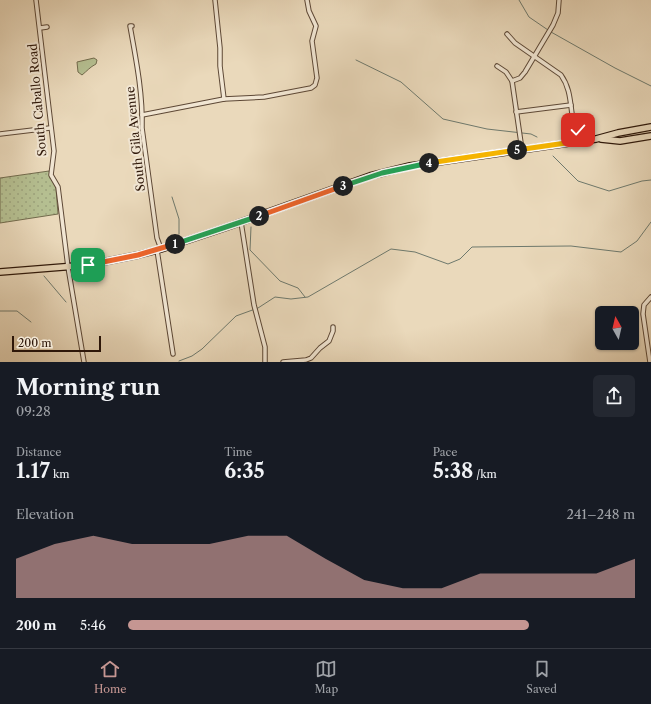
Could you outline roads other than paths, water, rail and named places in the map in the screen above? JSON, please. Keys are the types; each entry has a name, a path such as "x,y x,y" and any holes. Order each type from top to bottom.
{"main road":[{"path":"0,272 68,267 106,262 159,249 387,171 414,165 596,139 651,127"},
{"path":"596,139 620,141 651,136"}],"street":[{"name":"South Caballo Road","path":"36,0 50,128 54,151 51,175 58,188 68,267 84,362"},
{"path":"215,0 224,98"},
{"path":"142,115 224,98 269,96 306,90 315,85 317,78 312,41 316,26 309,11 307,0"},
{"path":"512,81 520,78 525,72 547,35 558,13 559,0"},
{"name":"South Gila Avenue","path":"131,26 137,67 142,128 173,354"},
{"path":"40,28 47,27"},
{"path":"507,34 515,43 561,75 568,87 573,122 578,130 580,141"},
{"path":"497,66 506,72 512,81 522,150"},
{"path":"516,112 571,105"},
{"path":"0,134 50,128"},
{"path":"241,222 254,305 265,347 265,362"},
{"path":"650,362 643,314 644,305 651,297"},
{"path":"283,362 306,360 311,358 329,341 333,327"}],"waterway":[{"path":"519,0 529,17 548,30"},
{"path":"551,32 615,68 651,86"},
{"path":"356,60 401,82 443,119 487,129 531,134 537,137"},
{"path":"553,156 578,181 609,191 642,181 651,180"},
{"path":"172,197 179,219 179,234"},
{"path":"179,361 192,356 202,349 236,316 258,308 275,297 291,299 308,297 391,249 415,252 448,264 460,259 472,247 571,246 621,252 637,241 651,222"},
{"path":"251,227 250,250 280,281 298,288 305,297"},
{"path":"44,276 66,302"},
{"path":"0,311 17,311 31,322"}]}
